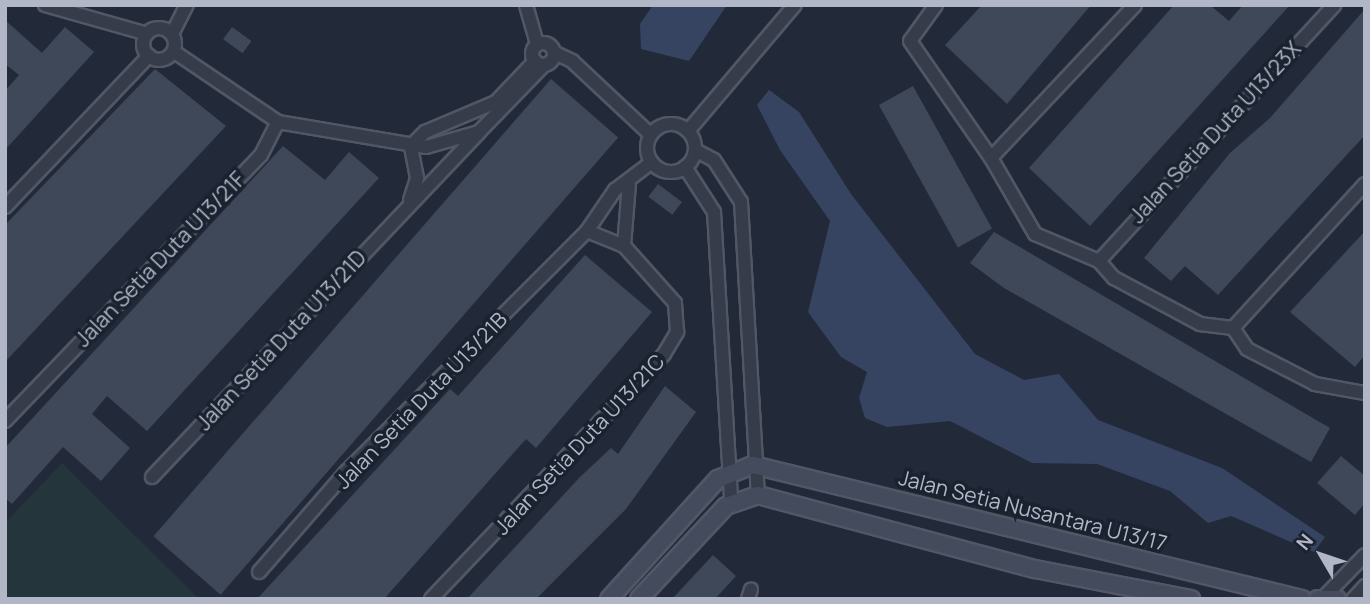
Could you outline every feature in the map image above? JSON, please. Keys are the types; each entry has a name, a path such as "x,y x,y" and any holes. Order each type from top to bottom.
{"main road":[{"path":"608,599 727,472 753,466"},
{"name":"Jalan Setia Nusantara U13/17","path":"753,466 1302,599"},
{"path":"639,599 731,501 758,495 1035,569 1191,599"}],"street":[{"path":"45,5 145,33 173,34"},
{"path":"176,52 173,34 187,5"},
{"path":"526,5 537,44 539,63"},
{"path":"688,131 795,5"},
{"path":"936,5 910,41 973,139 991,158 1035,234 1099,261 1130,288 1200,324 1233,328 1247,349 1315,384 1365,393"},
{"path":"991,158 1135,5"},
{"name":"Jalan Setia Duta U13/23X","path":"1099,261 1334,5"},
{"path":"145,33 140,48 149,56"},
{"path":"537,44 549,43 555,53 572,61 651,135 652,162 671,172 685,167 695,150"},
{"path":"5,207 149,56 176,52 278,122 411,146 479,132"},
{"path":"411,146 425,132 496,102 539,63 555,53"},
{"name":"Jalan Setia Duta U13/21D","path":"152,477 479,132 539,63"},
{"name":"Jalan Setia Duta U13/21F","path":"5,421 261,155 278,122"},
{"path":"651,135 669,124 688,131 695,150 714,160 741,202 753,466 758,495"},
{"path":"409,204 417,178 411,146"},
{"name":"Jalan Setia Duta U13/21B","path":"259,572 346,472 587,231 603,203 629,184 652,162"},
{"path":"685,167 714,212 727,472 731,501"},
{"path":"587,231 624,246 629,184"},
{"path":"1233,328 1365,184"},
{"name":"Jalan Setia Duta U13/21C","path":"431,599 664,354 677,332 675,303 624,246"},
{"path":"1327,598 1365,555"},
{"path":"1353,599 1365,586"}],"shaded area":[{"path":"62,463 199,599 5,599 5,523"}],"water":[{"path":"653,5 727,5 689,61 641,49 640,24"},
{"path":"769,90 799,112 851,194 975,354 1024,380 1059,374 1098,420 1222,468 1325,537 1314,552 1231,516 1208,523 1170,491 1097,464 1032,463 950,421 887,427 865,418 859,398 867,372 841,357 808,312 830,221 780,150 757,105"}],"building":[{"path":"982,5 1091,5 1007,104 945,45"},
{"path":"1174,5 1210,5 1229,21 1243,5 1290,5 1090,226 1029,168"},
{"path":"1365,9 1365,135 1218,295 1185,266 1171,281 1144,258 1230,153 1270,118"},
{"path":"5,20 42,53 65,27 94,52 5,150 5,91 19,75 5,64"},
{"path":"232,27 251,41 243,53 223,39"},
{"path":"155,69 226,126 5,362 5,225"},
{"path":"551,79 618,137 221,595 153,536"},
{"path":"913,86 992,229 958,247 879,105"},
{"path":"283,146 325,180 349,152 379,178 147,431 107,396 92,414 130,448 101,481 63,447 12,504 5,498 5,448"},
{"path":"658,184 682,202 672,215 648,197"},
{"path":"1365,231 1365,355 1355,367 1290,312"},
{"path":"994,232 1330,428 1311,462 1004,288 970,263"},
{"path":"585,255 652,312 536,448 526,439 384,599 257,599 450,389 458,396"},
{"path":"665,386 696,412 626,509 536,599 467,599 580,477 611,448 618,454"},
{"path":"1341,456 1365,476 1365,503 1355,515 1317,483"},
{"path":"713,555 736,576 715,599 672,599"}]}
